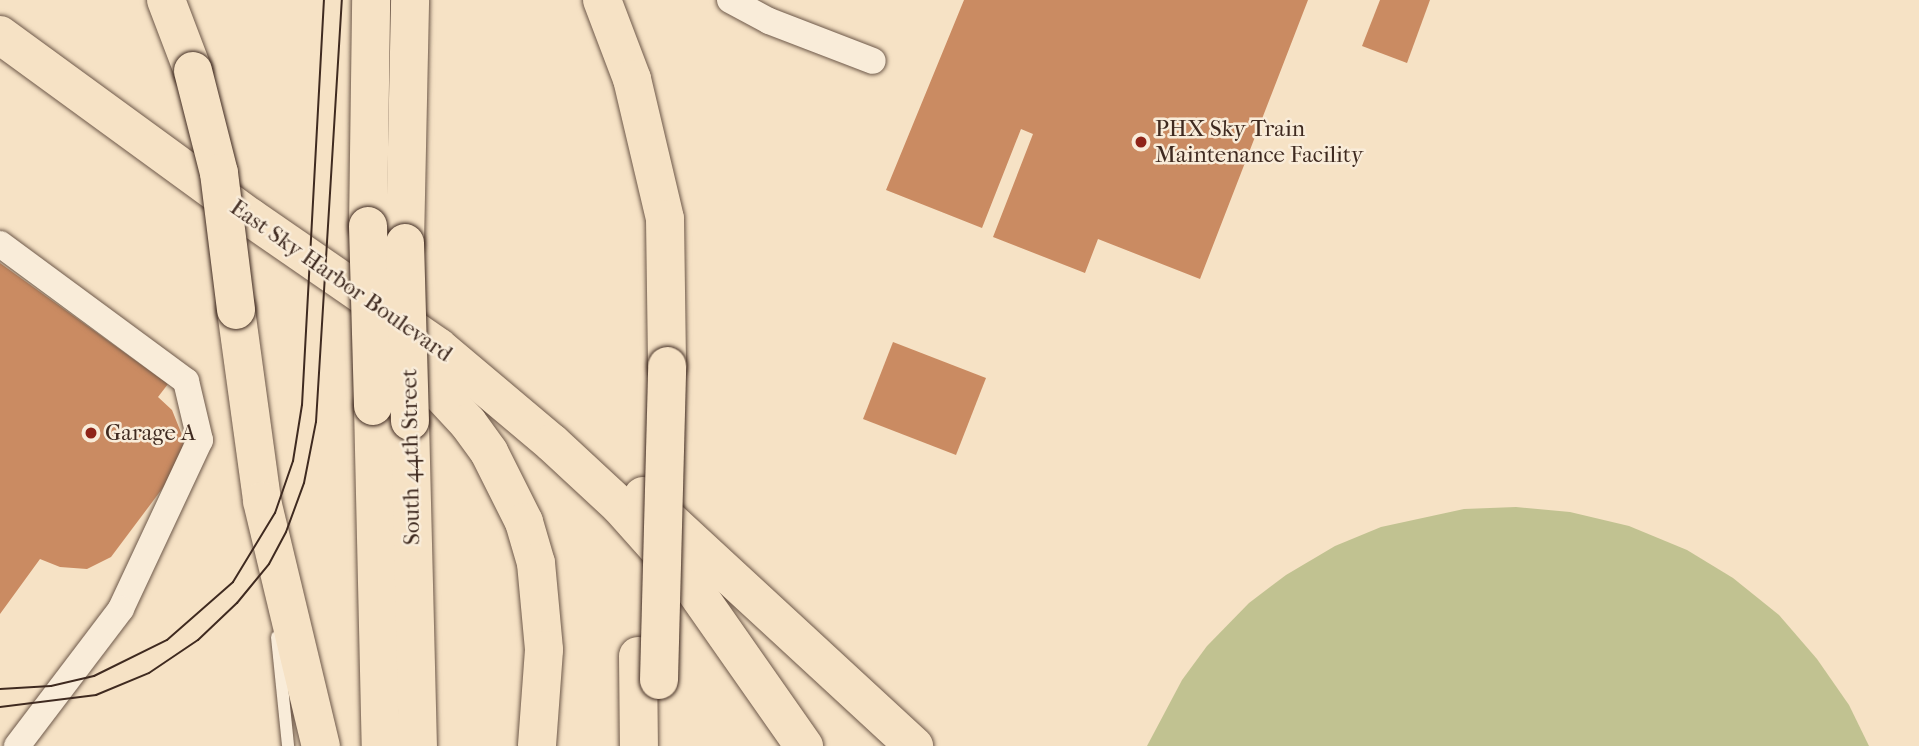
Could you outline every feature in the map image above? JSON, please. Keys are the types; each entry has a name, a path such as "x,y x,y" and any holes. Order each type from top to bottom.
{"main road":[{"path":"166,0 193,71 219,173 262,501 321,746"},
{"name":"South 44th Street","path":"371,0 368,226 381,746"},
{"name":"South 44th Street","path":"410,0 405,243 418,746"},
{"path":"602,0 632,79 665,219 655,366 648,668 639,746"},
{"name":"East Sky Harbor Boulevard","path":"0,35 251,218 439,347 585,473 649,537 724,627 804,746"},
{"path":"251,218 418,364 489,452 524,522 536,563 544,650 537,746"},
{"path":"439,347 570,429 914,746"},
{"path":"648,668 665,746"}],"street":[{"path":"730,0 769,21 873,61"},
{"path":"0,244 186,380 200,440 121,609 17,746"}],"lane":[{"path":"262,501 288,746"}],"green space":[{"path":"1516,507 1570,512 1629,526 1687,550 1733,578 1779,615 1817,659 1849,705 1869,746 1147,746 1182,680 1207,646 1249,603 1286,575 1335,546 1381,527 1464,509"}],"building":[{"name":"PHX Sky Train Maintenance Facility","path":"964,0 1308,0 1200,279 1098,239 1085,273 993,237 1033,134 1021,129 982,228 886,190"},
{"path":"1380,0 1430,0 1407,63 1362,46"},
{"name":"Garage A","path":"0,263 168,384 158,397 172,410 184,440 177,469 111,557 87,569 60,567 40,559 0,614"},
{"path":"893,342 986,378 956,455 863,419"}],"tram line":[{"path":"0,689 51,686 94,676 167,640 233,582 275,513 293,461 302,405 324,0"},
{"path":"0,707 96,695 149,673 198,640 237,603 269,564 286,532 304,483 316,422 342,0"}],"place":[{"name":"PHX Sky Train Maintenance Facility","path":"1141,142"},
{"name":"Garage A","path":"91,433"}]}
